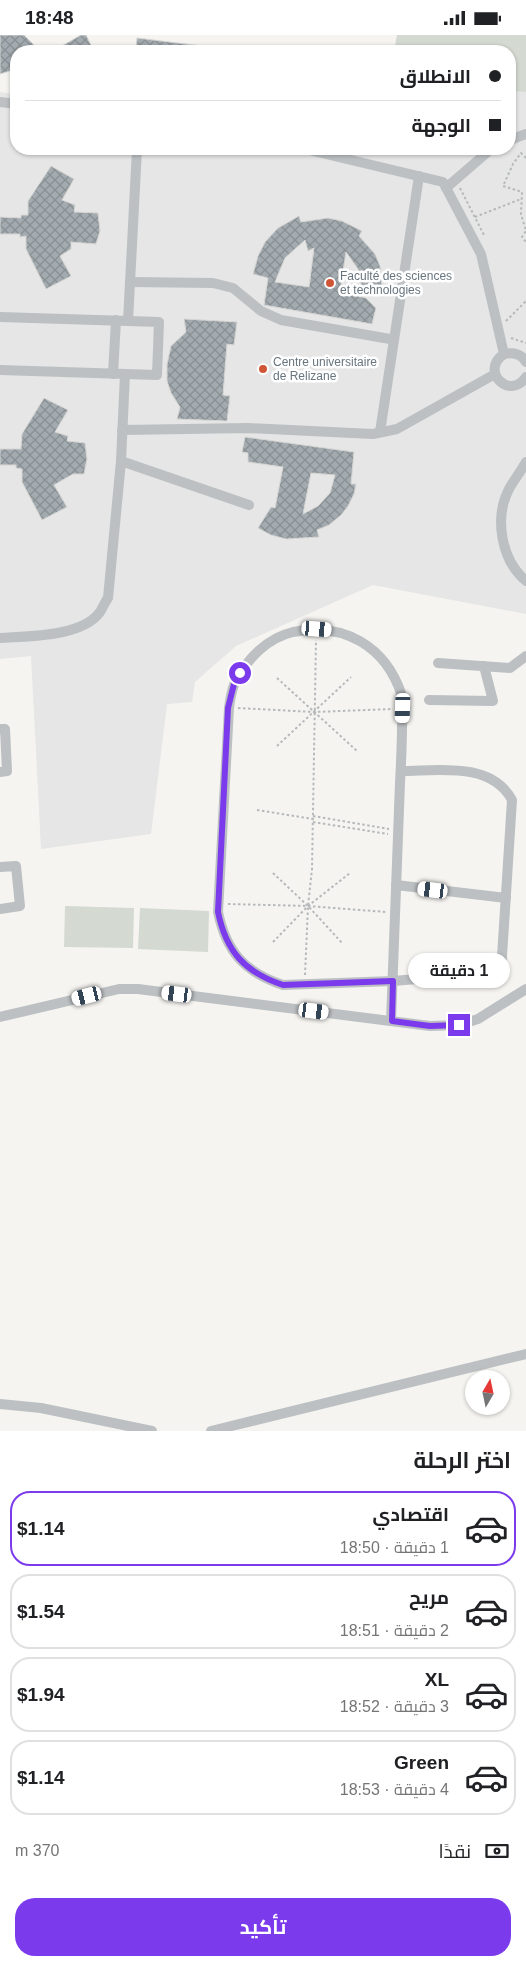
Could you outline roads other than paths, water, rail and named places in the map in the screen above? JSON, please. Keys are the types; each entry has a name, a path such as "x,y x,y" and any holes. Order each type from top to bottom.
{"street":[{"path":"128,321 137,155"},
{"path":"330,155 443,182 481,254 504,354"},
{"path":"446,187 484,155"},
{"path":"380,432 419,176"},
{"path":"130,282 212,283 233,288 262,311 281,320 390,339"},
{"path":"0,317 159,322 157,375 0,370"},
{"path":"113,373 116,320"},
{"path":"526,362 520,355 515,353 504,354 496,363 495,374 499,381 509,386 519,384 526,377"},
{"path":"0,638 73,629 87,623 100,613 108,598 121,461 125,374"},
{"path":"122,429 248,428 380,432 397,429 495,374"},
{"path":"121,461 249,505"},
{"path":"526,463 508,490 501,520 504,547 518,574 526,581"},
{"path":"392,1021 393,981 395,913 403,708 402,695 392,673 377,653 357,639 334,630 310,629 286,634 264,645 246,662 234,684 228,708 218,904 222,929 228,945 238,959 251,971 283,985 393,981 501,972 512,800 510,795 490,777 477,773 401,771"},
{"path":"438,663 510,668 526,656"},
{"path":"429,700 493,701 484,666"},
{"path":"0,729 5,729 7,771 0,772"},
{"path":"0,867 16,865 20,906 0,909"},
{"path":"396,885 506,899"},
{"path":"0,1017 119,989 138,989 430,1026 459,1025 478,1019 526,989"},
{"path":"211,1431 526,1354"},
{"path":"0,1404 41,1408 152,1431"}],"place":[{"name":"Faculté des sciences et technologies","path":"330,283"},
{"name":"Centre universitaire de Relizane","path":"263,369"}]}
